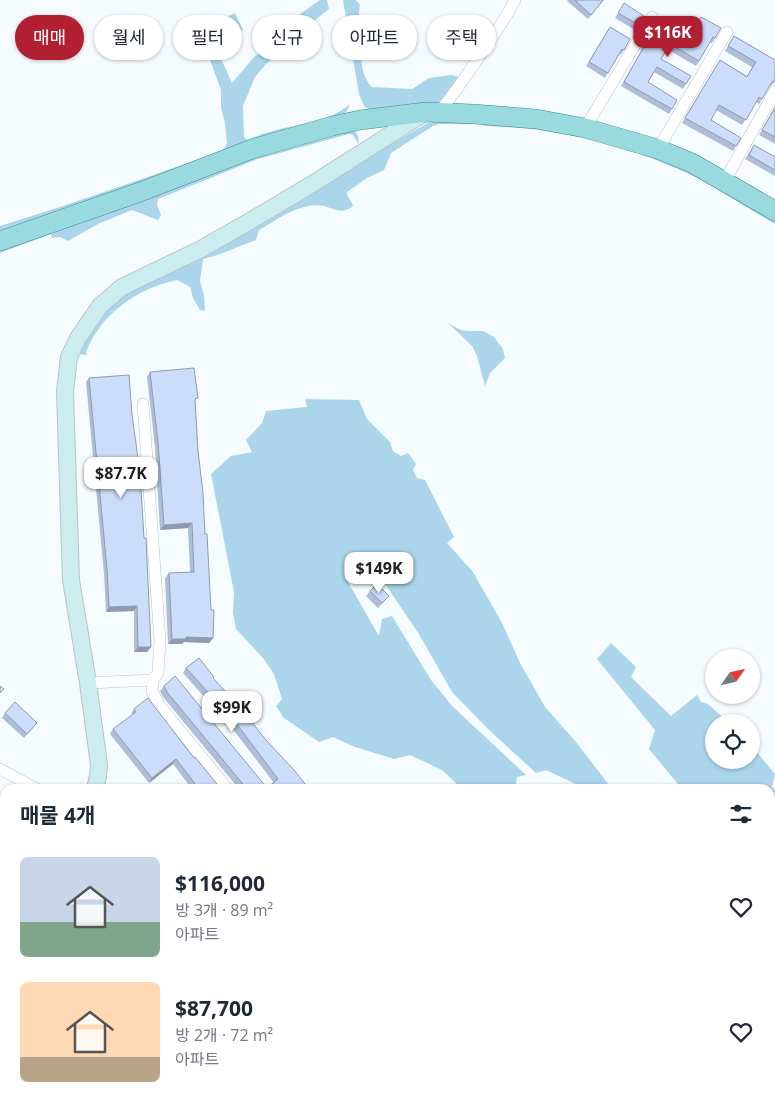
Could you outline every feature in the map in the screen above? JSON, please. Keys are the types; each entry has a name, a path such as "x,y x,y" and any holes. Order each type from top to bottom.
{"main road":[{"path":"0,242 140,192 252,149 360,120 432,113 536,119 585,128 658,149 692,163 775,211"}],"street":[{"path":"96,784 99,765 71,580 69,536 65,392 69,357 78,338 100,306 122,287 201,249 432,113 451,98 507,16 515,0"},
{"path":"585,128 652,17"},
{"path":"658,149 727,32"},
{"path":"724,182 775,91"},
{"path":"143,404 160,641 158,673 153,680 152,691 159,705 224,784"},
{"path":"88,683 153,680"},
{"path":"0,769 28,784"}],"shaded area":[{"path":"320,0 327,0 329,9 322,15 299,15"},
{"path":"343,0 355,0 360,4 359,15 346,15"},
{"path":"252,59 271,60 255,77 243,106 244,137 247,140 280,129 332,116 350,104 347,111 341,116 0,236 0,226 223,151 227,143 221,108 221,90 210,60 222,60 232,83"},
{"path":"353,60 362,60 365,76 372,87 412,89 429,78 451,75 459,77 452,89 437,105 373,113 364,106 359,94"},
{"path":"474,120 478,124 439,124 433,126 391,153 384,170 367,178 347,192 353,206 349,209 342,211 315,205 298,209 259,230 256,240 203,259 200,281 204,295 205,311 200,310 193,298 190,287 177,280 162,284 134,296 122,305 101,326 86,352 87,355 76,354 106,308 130,292 428,123"},
{"path":"481,120 522,122 654,152 775,216 775,224 693,176 643,155 569,135 527,129 484,126"},
{"path":"355,130 359,145 353,135 349,134 258,159 158,199 157,205 161,215 158,220 132,210 98,224 68,241 60,237 52,238 51,234 0,253 0,248 262,153"},
{"path":"448,323 461,330 483,331 494,337 503,349 505,358 490,373 485,386 477,356 472,346"},
{"path":"305,399 359,400 367,419 390,442 393,451 401,456 408,453 416,464 413,470 417,478 425,480 454,537 447,543 473,572 502,623 520,663 545,707 576,742 608,784 575,784 546,770 536,773 489,730 452,692 419,634 375,569 366,561 349,568 353,577 348,582 379,636 382,619 392,616 431,680 453,707 526,775 517,777 516,784 457,784 442,770 410,755 394,759 355,747 333,737 319,742 284,718 276,706 282,699 274,674 263,658 236,629 233,613 234,592 211,474 231,456 252,452 246,440 262,423 266,411 307,407"},
{"path":"611,643 636,667 631,677 671,716 697,695 701,702 708,704 719,714 705,714 705,769 760,769 760,756 775,774 773,784 678,784 649,749 655,730 597,659"}],"building":[{"path":"575,0 603,0 591,15"},
{"path":"624,3 644,16 639,25 618,13"},
{"path":"701,17 721,28 715,38 713,37 699,61 670,44 661,59 691,76 686,84 657,67 648,82 677,100 672,109 624,82 657,23 687,41"},
{"path":"610,27 630,39 608,73 589,62"},
{"path":"734,36 775,60 775,80 762,99 759,97 746,120 719,105 711,120 741,138 736,146 685,118 720,60 747,77 756,62 728,46"},
{"path":"775,108 775,137 762,130"},
{"path":"754,145 775,157 775,170 749,155"},
{"path":"194,368 198,398 195,399 198,451 205,534 207,534 211,610 214,610 213,638 186,637 186,639 172,639 169,573 194,572 192,523 164,525 158,442 150,372"},
{"path":"129,375 132,415 139,458 144,538 146,538 151,647 138,647 137,606 109,607 89,378"},
{"path":"377,584 389,596 382,603 370,591"},
{"path":"199,658 213,678 305,784 272,784 278,779 236,723 186,668"},
{"path":"175,676 264,784 243,784 167,692 164,686"},
{"path":"148,698 194,758 217,784 195,784 176,759 152,778 113,729 136,712 134,709"},
{"path":"15,702 37,723 27,734 5,713"}]}
